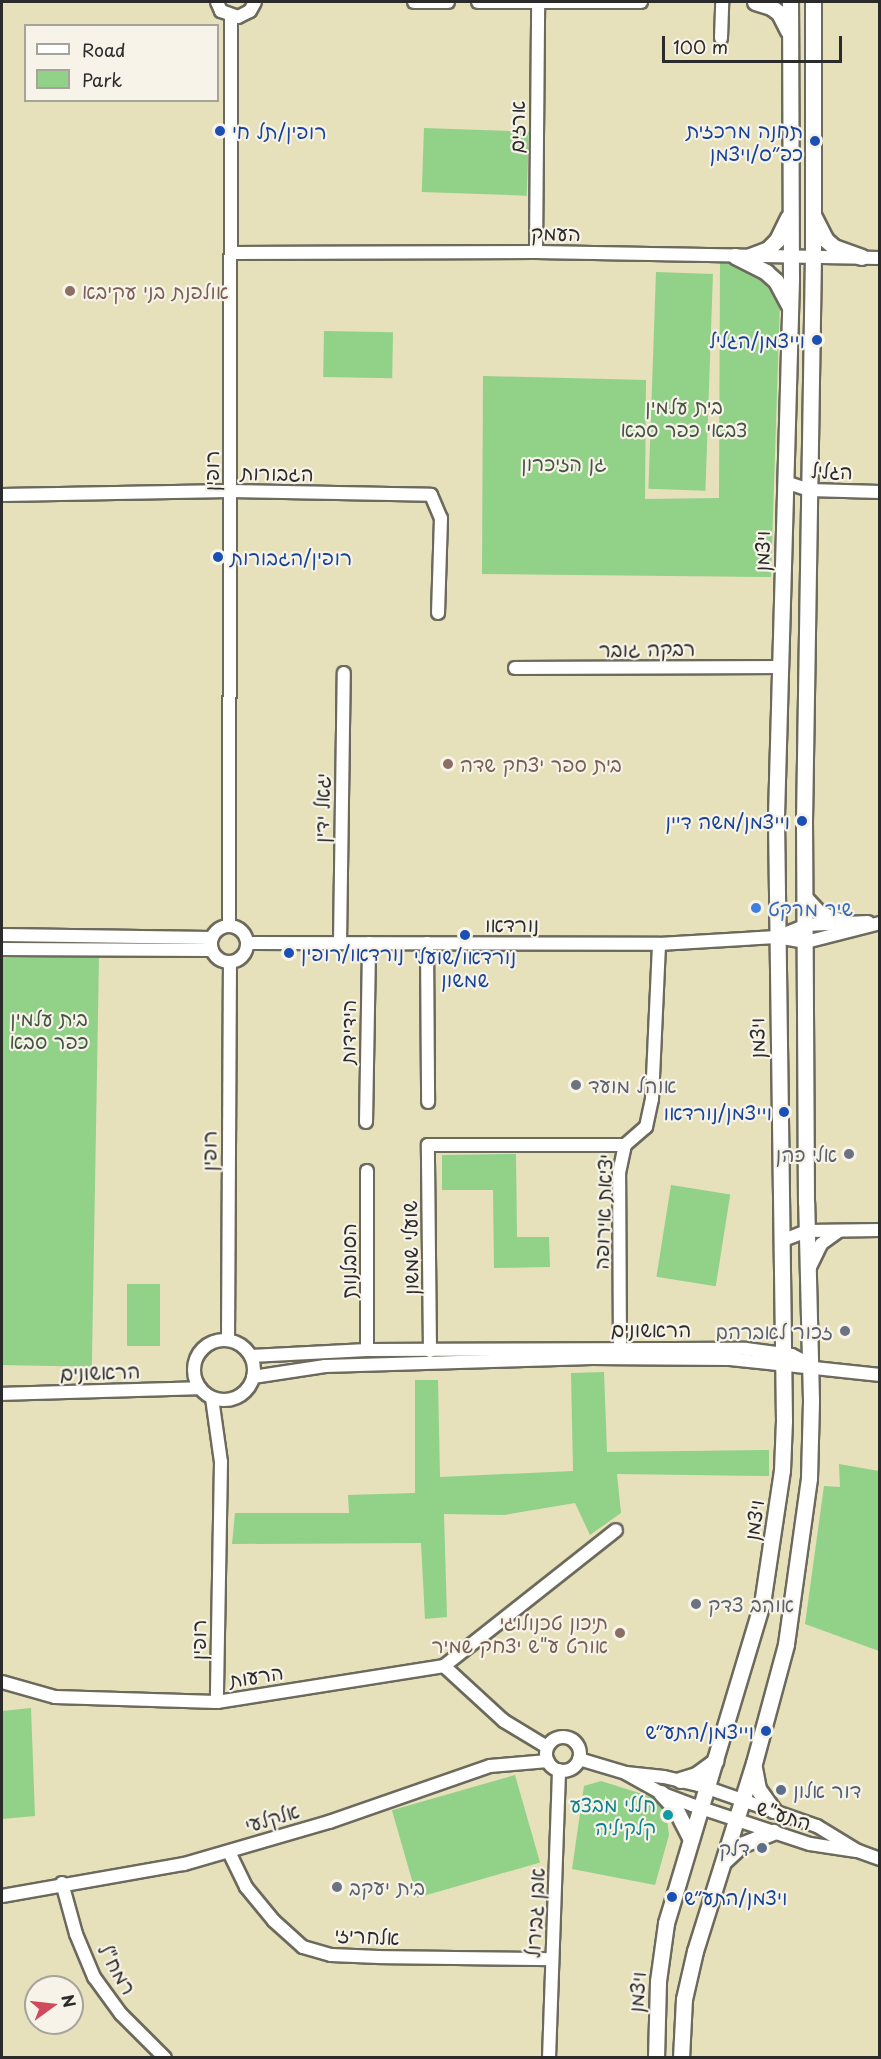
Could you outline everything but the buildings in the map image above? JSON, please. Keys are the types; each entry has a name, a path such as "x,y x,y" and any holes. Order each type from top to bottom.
{"main road":[{"path":"755,2 771,7 779,13 790,37"},
{"name":"ויצמן","path":"656,2058 658,1981 664,1934 690,1837 750,1646 769,1569 782,1470 776,816 791,257 790,2"},
{"path":"681,2058 687,1983 754,1763 786,1644 809,1478 811,1362 807,1231 804,779 813,256 813,2"},
{"path":"742,256 768,249 777,240 790,212"},
{"path":"812,213 825,239 834,247 861,257"},
{"path":"742,256 776,281 790,305"},
{"path":"806,898 819,913 839,921"},
{"path":"680,1780 696,1775 714,1761"},
{"path":"754,1763 758,1789 773,1810"},
{"path":"661,1793 675,1808 690,1837"},
{"path":"722,1863 741,1845 774,1832"}],"street":[{"path":"217,2 221,11 231,17 245,15 255,2"},
{"path":"414,2 448,2"},
{"path":"478,2 641,2"},
{"path":"721,38 722,2"},
{"name":"ארזים","path":"536,252 538,3"},
{"name":"רופין","path":"229,925 231,17"},
{"name":"העמק","path":"231,253 536,252 879,258"},
{"name":"הגליל","path":"785,482 809,490 879,492"},
{"name":"הגבורות","path":"2,495 230,492 431,495 441,518 438,613"},
{"name":"רבקה גובר","path":"515,668 780,667"},
{"name":"יגאל ידין","path":"340,943 344,673"},
{"path":"777,937 806,925 839,921 879,923"},
{"path":"777,937 806,942 879,923"},
{"path":"229,925 244,933 248,943 240,958 230,962 219,959 211,944 218,928 229,925"},
{"path":"2,935 211,944"},
{"name":"נורדאו","path":"248,943 659,944 777,937"},
{"name":"הידידות","path":"366,1122 369,943"},
{"path":"427,943 428,1102"},
{"path":"2,949 211,944"},
{"name":"יציאת אירופה","path":"620,1348 620,1173 625,1145 646,1127 652,1099 659,944"},
{"name":"רופין","path":"228,1340 230,962"},
{"name":"שועלי שמשון","path":"430,1351 428,1145 625,1145"},
{"name":"הסובלנות","path":"367,1171 367,1350"},
{"path":"808,1276 820,1244 840,1230"},
{"path":"781,1241 807,1231 879,1230"},
{"path":"218,1340 228,1340 237,1343 251,1356 253,1377 242,1394 233,1399 212,1398 200,1388 194,1369 201,1350 218,1340"},
{"name":"הראשונים","path":"251,1356 367,1350 620,1348 746,1349 782,1359"},
{"name":"הראשונים","path":"253,1377 325,1366 441,1361 782,1359 811,1362"},
{"path":"811,1362 842,1372 879,1375"},
{"name":"הראשונים","path":"2,1394 200,1388"},
{"name":"רופין","path":"212,1398 221,1462 217,1702"},
{"name":"הרעות","path":"2,1682 56,1697 217,1702 444,1666 616,1530"},
{"path":"444,1666 504,1721 548,1747"},
{"path":"558,1737 569,1737 579,1748 579,1760 573,1768 559,1770 548,1761 548,1747 558,1737"},
{"path":"579,1760 626,1773 680,1780 742,1800"},
{"name":"אלקלעי","path":"2,1896 62,1883 184,1864 329,1822 490,1766 548,1761"},
{"name":"אבן גבירול","path":"549,2058 559,1770"},
{"path":"626,1773 661,1793 700,1808"},
{"name":"התע\"ש","path":"742,1800 830,1832 858,1851 879,1859"},
{"name":"התע\"ש","path":"700,1808 822,1847 858,1851"},
{"name":"אלחריזי","path":"229,1852 246,1887 274,1921 303,1947 331,1955 551,1959"},
{"name":"רמח\"ל","path":"62,1883 76,1934 94,1977 121,2014 165,2058"}],"green space":[{"path":"424,128 529,132 527,196 422,192"},
{"name":"גן הזיכרון","path":"720,263 749,267 780,301 771,577 482,574 483,376 646,380 645,499 719,498"},
{"name":"בית עלמין צבאי כפר סבא","path":"656,272 713,274 705,491 648,489"},
{"path":"324,331 393,332 392,378 323,377"},
{"name":"בית עלמין כפר סבא","path":"2,955 99,957 92,1367 2,1365"},
{"path":"516,1154 517,1237 549,1237 550,1267 494,1268 493,1190 442,1190 442,1155"},
{"path":"671,1185 730,1194 716,1286 656,1277"},
{"path":"127,1284 160,1284 160,1346 127,1346"},
{"path":"604,1372 607,1452 769,1450 769,1476 617,1474 621,1513 590,1535 575,1503 504,1515 444,1514 447,1617 425,1619 421,1543 232,1544 235,1513 349,1513 348,1495 415,1493 415,1380 438,1380 440,1477 573,1471 571,1373"},
{"path":"839,1464 879,1471 879,1651 805,1624 824,1486 840,1487"},
{"path":"31,1708 35,1816 2,1819 2,1711"},
{"path":"515,1775 540,1862 417,1898 392,1810"},
{"path":"601,1781 655,1798 666,1810 669,1835 655,1885 572,1869 584,1786"}],"place":[{"name":"רופין/תל חי","path":"220,131"},
{"name":"תחנה מרכזית כפ״ס/ויצמן","path":"815,141"},
{"name":"אולפנת בני עקיבא","path":"70,291"},
{"name":"וייצמן/הגליל","path":"817,340"},
{"name":"רופין/הגבורות","path":"218,557"},
{"name":"בית ספר יצחק שדה","path":"448,764"},
{"name":"וייצמן/משה דיין","path":"802,821"},
{"name":"שיר מרקט","path":"756,908"},
{"name":"נורדאו/שועלי שמשון","path":"465,935"},
{"name":"נורדאו/רופין","path":"289,953"},
{"name":"אוהל מועד","path":"576,1085"},
{"name":"וייצמן/נורדאו","path":"784,1112"},
{"name":"אלי כהן","path":"849,1154"},
{"name":"זכור לאברהם","path":"845,1331"},
{"name":"אוהב צדק","path":"696,1604"},
{"name":"תיכון טכנולוגי אורט ע\"ש יצחק שמיר","path":"620,1633"},
{"name":"וייצמן/התע״ש","path":"766,1731"},
{"name":"דור אלון","path":"781,1790"},
{"name":"חללי מבצע קלקיליה","path":"668,1815"},
{"name":"דלק","path":"762,1848"},
{"name":"בית יעקב","path":"337,1887"},
{"name":"ויצמן/התע״ש","path":"672,1897"}]}
